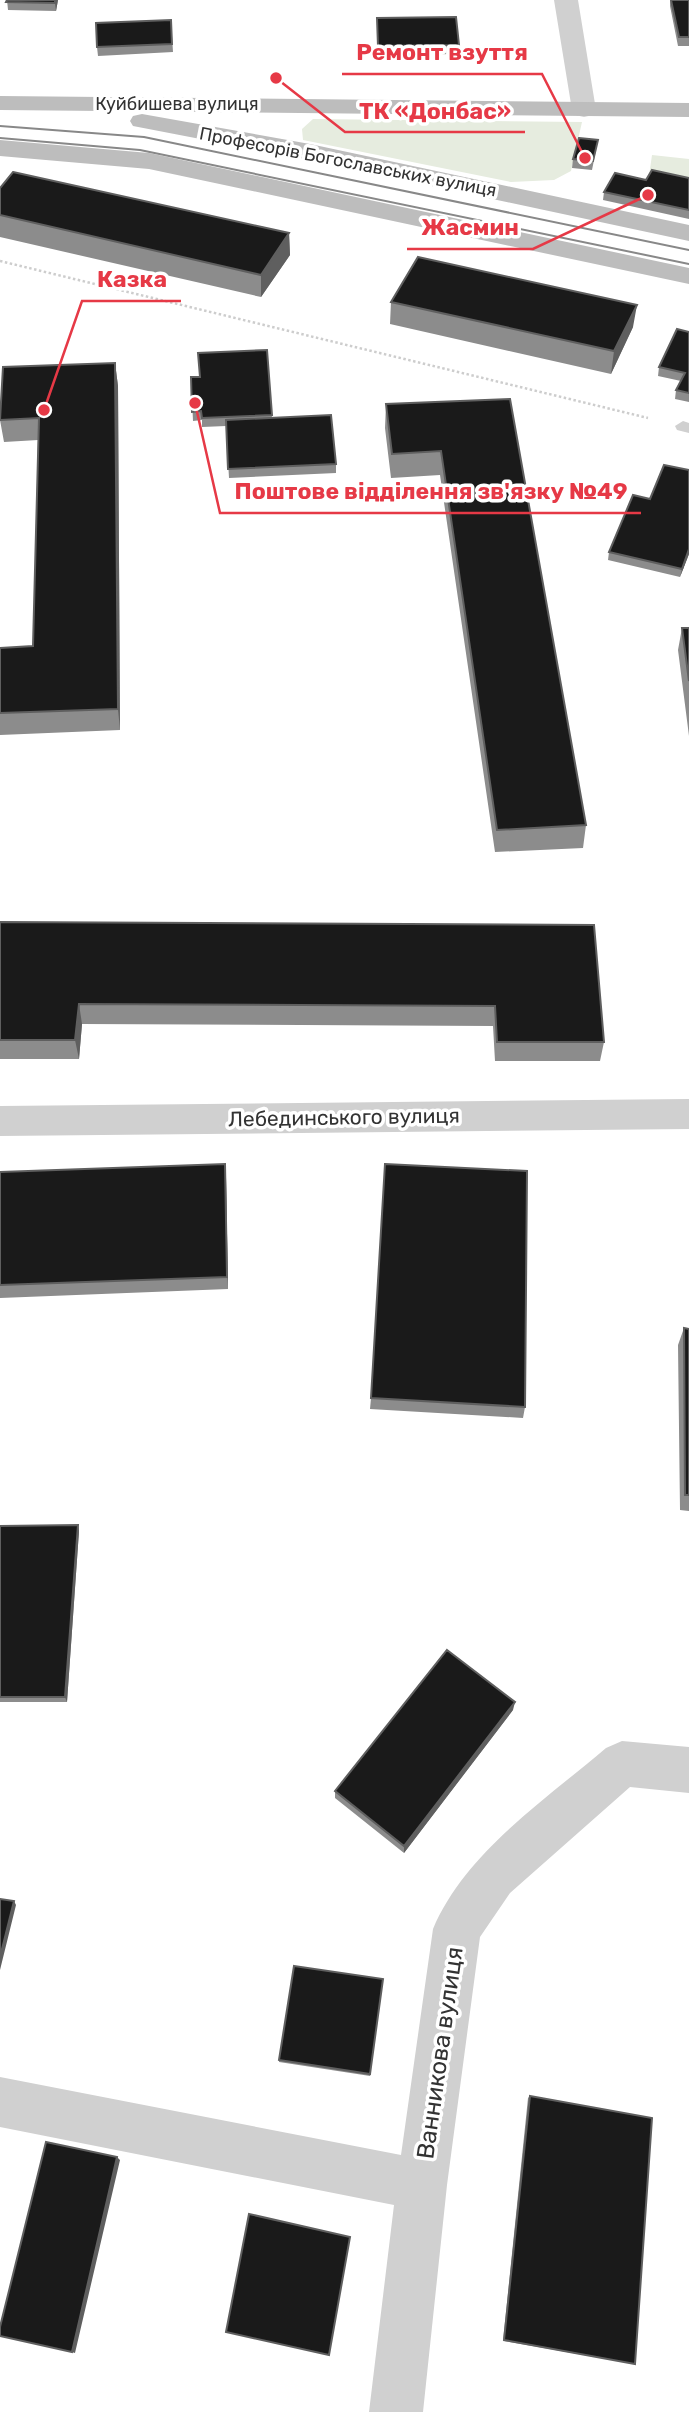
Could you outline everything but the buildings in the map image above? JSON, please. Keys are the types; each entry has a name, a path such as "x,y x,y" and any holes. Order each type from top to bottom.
{"street":[{"path":"566,0 584,110"},
{"name":"Куйбишева вулиця","path":"0,103 689,110"},
{"name":"Професорів Богославських вулиця","path":"47,104 310,152 689,233"},
{"path":"0,148 149,161 689,276"},
{"name":"Лебединського вулиця","path":"0,1121 689,1114"},
{"name":"Ванникова вулиця","path":"396,2412 422,2185 457,1928 493,1876 622,1764 689,1770"},
{"name":"Ванникова вулиця","path":"0,2102 422,2185"}],"path":[{"path":"0,261 686,427"}],"shaded area":[{"path":"313,119 582,122 571,171 554,180 511,182 303,140 302,129"},
{"path":"652,155 689,159 689,185 649,176"}],"tram line":[{"path":"0,126 144,137 689,250"},
{"path":"0,138 140,150 689,264"}],"place":[{"name":"ТК «Донбас»","path":"276,78"},
{"name":"Ремонт взуття","path":"585,158"},
{"name":"Жасмин","path":"648,195"},
{"name":"Поштове відділення зв'язку №49","path":"195,403"},
{"name":"Казка","path":"44,410"}]}
